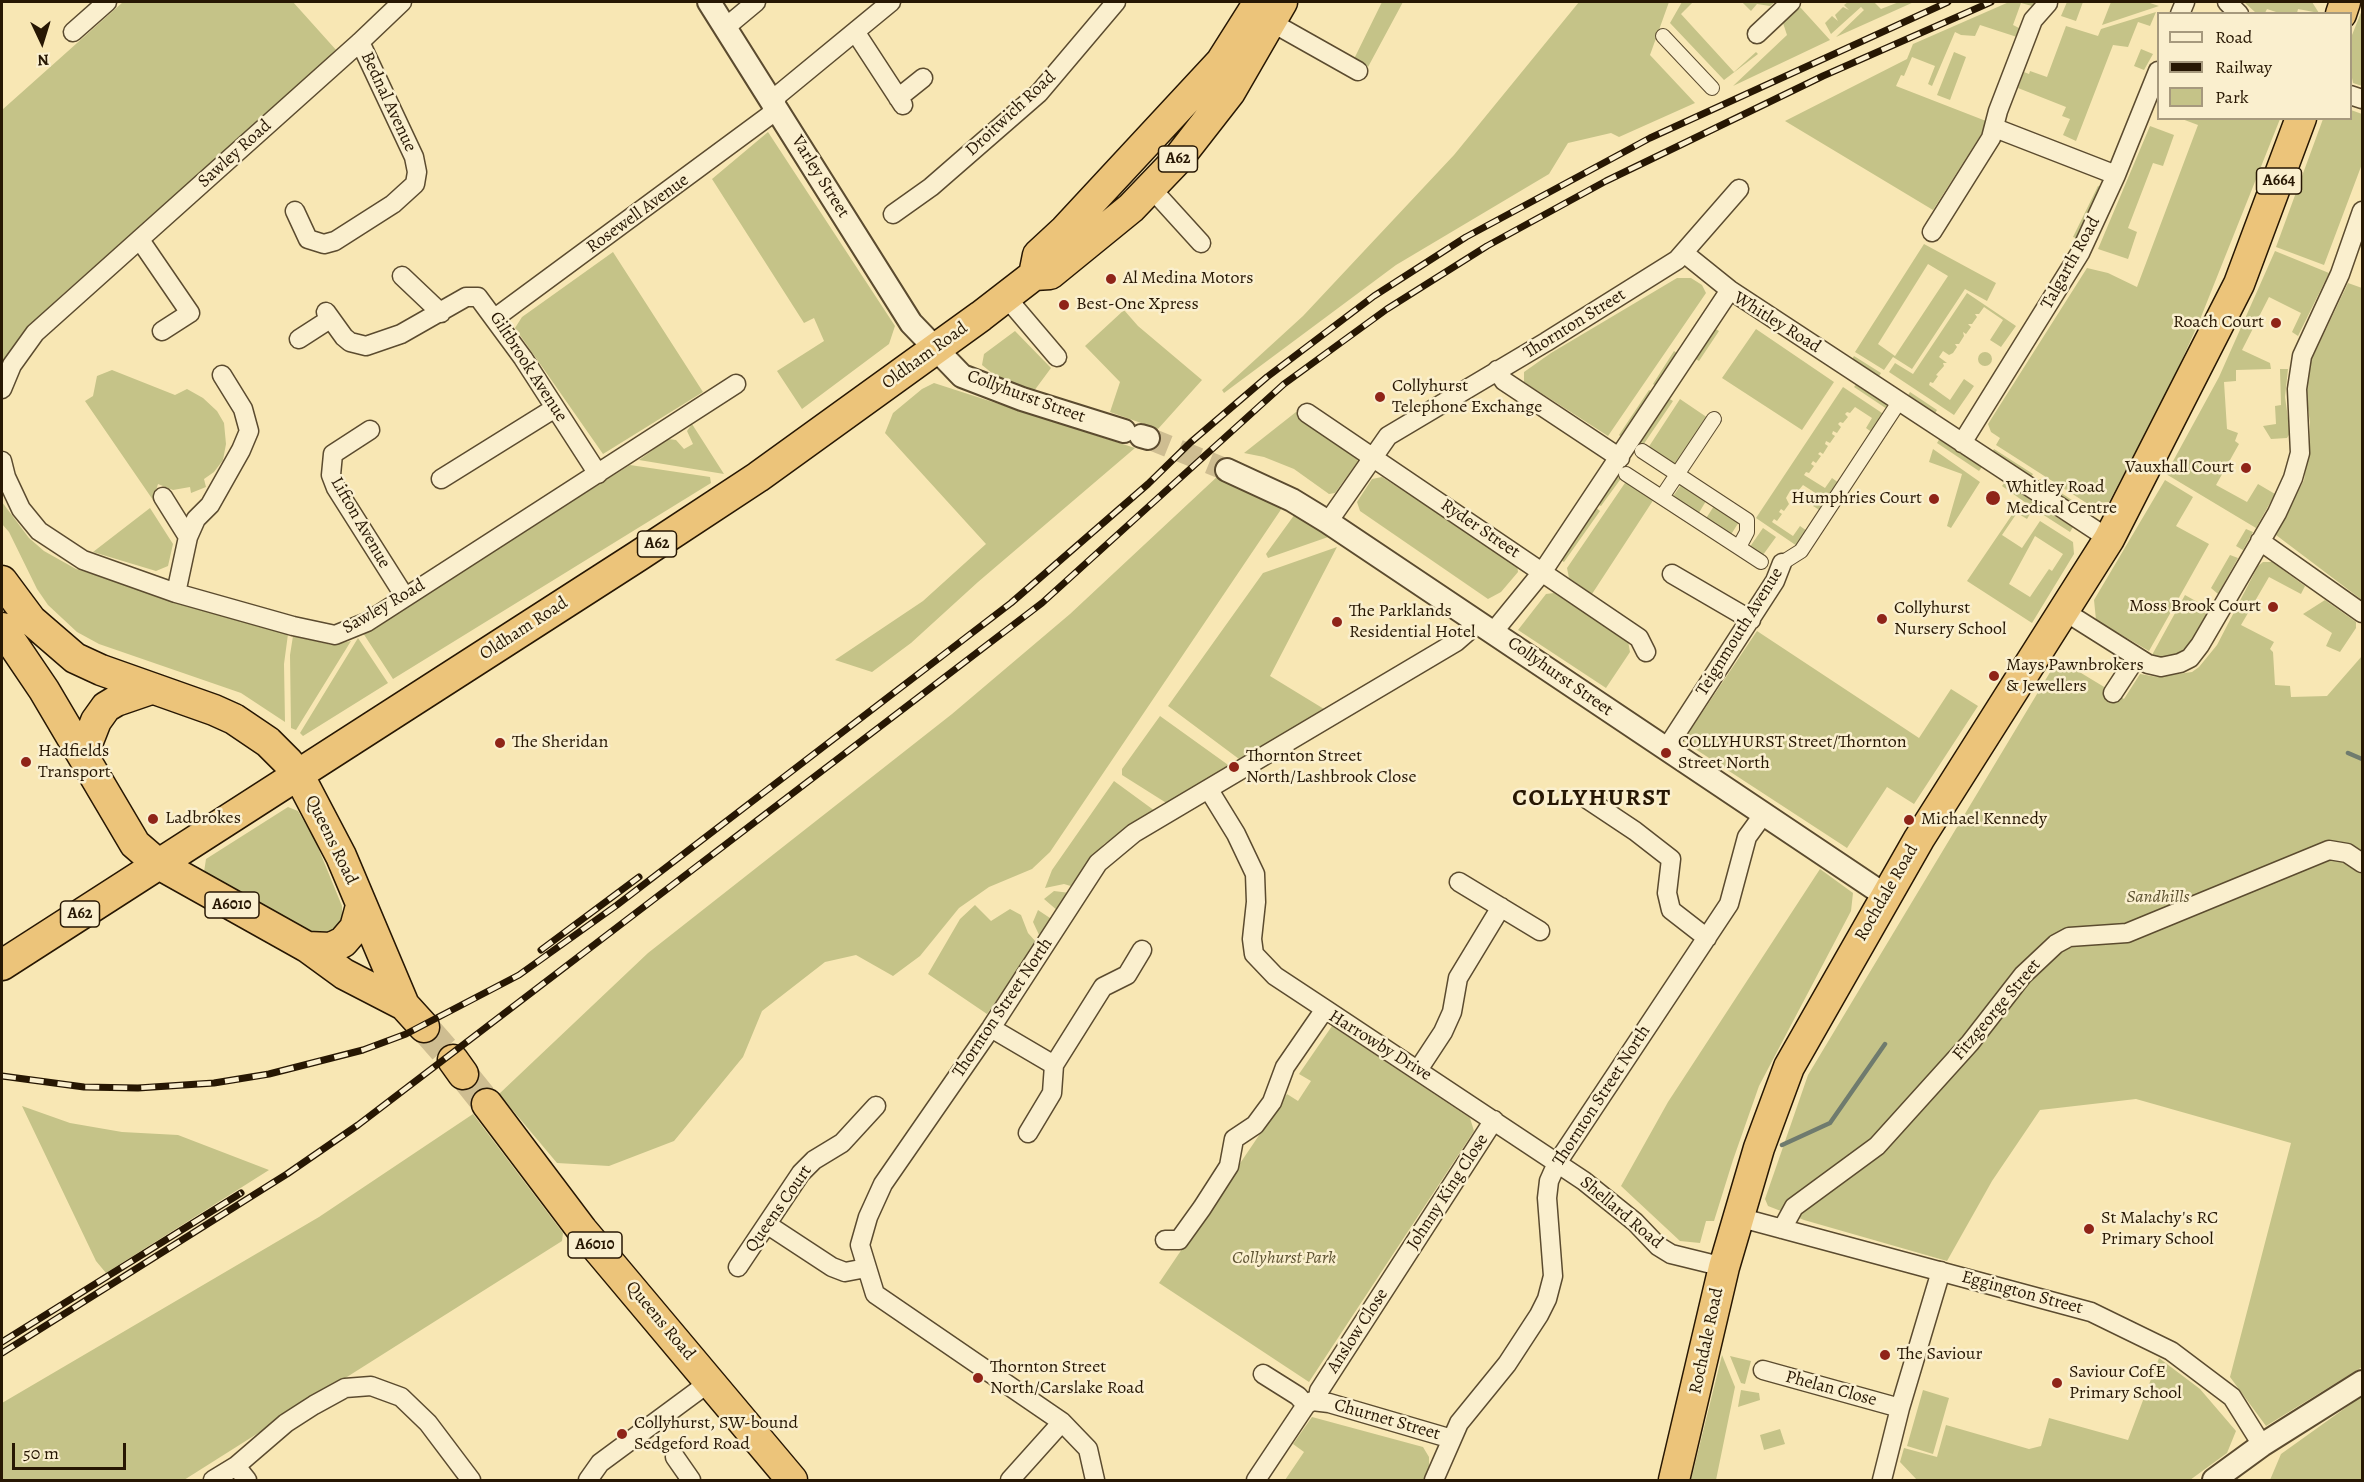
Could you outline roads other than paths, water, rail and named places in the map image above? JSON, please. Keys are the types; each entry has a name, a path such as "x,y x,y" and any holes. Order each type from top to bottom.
{"highway":[{"name":"Oldham Road","path":"2,965 758,477 1034,275 1050,274 1151,188 1230,92 1271,8"},
{"name":"Oldham Road","path":"1034,275 1038,255 1065,230 1271,8"},
{"name":"Rochdale Road","path":"1674,1480 1724,1267 1759,1148 1789,1067 1886,896 2109,539 2239,284 2300,120"},
{"name":"A6010","path":"2,581 32,620 75,658 234,719 267,742 298,774"},
{"name":"A6010","path":"2,628 83,754 135,844 157,863"},
{"path":"83,754 96,721 106,707 116,700 151,689"},
{"name":"Queens Road","path":"298,774 341,856 404,1005 424,1027"},
{"name":"Queens Road","path":"157,863 307,947 344,974 404,1005"},
{"name":"Queens Road","path":"307,947 331,948 343,942 355,928 361,906"},
{"name":"Queens Road","path":"487,1104 582,1230 792,1480"}],"street":[{"path":"73,32 107,2"},
{"name":"Sawley Road","path":"2,389 12,365 35,333 402,2"},
{"name":"Varley Street","path":"710,2 906,315 936,348"},
{"path":"726,27 756,2"},
{"name":"Rosewell Avenue","path":"495,318 770,115 778,95 891,2"},
{"name":"Droitwich Road","path":"893,214 939,180 1039,93 1116,2"},
{"path":"1757,34 1791,2"},
{"path":"1932,232 1995,128 1998,111 2033,20 2048,3"},
{"path":"1271,8 1358,71"},
{"path":"856,33 901,101 923,77"},
{"path":"1663,36 1712,88"},
{"name":"Bednal Avenue","path":"295,210 308,239 324,244 335,241 393,204 415,184 417,172 414,157 360,42"},
{"name":"Talgarth Road","path":"1962,442 2080,253 2116,175 2157,73"},
{"path":"1995,128 2116,175"},
{"path":"1151,188 1201,243"},
{"name":"Thornton Street","path":"1328,522 1388,436 1546,342 1684,253 1738,189"},
{"path":"2064,611 2136,658 2161,667 2171,666 2190,658 2200,645 2277,513 2293,478 2300,453 2297,389 2302,356 2340,274 2362,211"},
{"path":"140,240 190,313 162,331"},
{"path":"1684,253 1730,290"},
{"path":"402,276 441,313"},
{"name":"Whitley Road","path":"1487,627 1543,571 1623,466 1730,290 2109,539"},
{"name":"Giltbrook Avenue","path":"299,339 328,316 350,342 366,346 377,344 441,313 459,301 474,296 485,303 598,474"},
{"path":"1006,297 1057,357"},
{"name":"Collyhurst Street","path":"936,348 962,376 1138,435"},
{"path":"1497,370 1504,381 1623,466 1662,497 1761,562"},
{"path":"176,592 189,537 196,519 210,506 242,450 249,431 249,423 243,409 222,375"},
{"name":"Sawley Road","path":"2,461 6,477 21,508 39,531 83,560 176,592 293,626 335,635 356,628 736,384"},
{"name":"Teignmouth Avenue","path":"1666,749 1751,620 1775,581 1782,562 1801,550 1899,402"},
{"path":"441,479 555,408"},
{"name":"Ryder Street","path":"1307,413 1639,638 1646,652"},
{"path":"1662,497 1714,419"},
{"name":"Lifton Avenue","path":"370,430 333,454 331,475 336,488 405,597"},
{"path":"1642,451 1747,520 1747,532 1739,547"},
{"name":"Collyhurst Street","path":"1227,470 1292,500 1328,522 1886,896"},
{"path":"163,497 189,537"},
{"path":"1698,520 1714,498"},
{"path":"2260,541 2362,613"},
{"path":"1672,574 1751,620"},
{"name":"Thornton Street North","path":"1095,1480 1088,1449 1062,1422 875,1294 860,1245 868,1218 883,1184 991,1028 1098,863 1134,833 1456,642 1487,627"},
{"path":"2113,693 2136,658"},
{"path":"1209,790 1241,843 1256,874 1252,939 1254,954 1275,976 1325,1009"},
{"path":"1587,799 1635,831 1671,859 1667,893 1671,910 1707,938"},
{"name":"Thornton Street North","path":"1434,1480 1459,1423 1507,1364 1546,1299 1553,1276 1547,1198 1549,1181 1557,1163 1729,904 1747,837 1763,815"},
{"name":"Fitzgeorge Street","path":"1782,1229 1794,1207 1877,1146 1970,1043 2023,975 2056,944 2069,937 2127,933 2329,850 2347,853 2362,863"},
{"path":"1459,882 1540,931"},
{"path":"1418,1070 1443,1032 1452,1012 1458,978 1501,907"},
{"path":"1028,1133 1052,1093 1054,1065 1103,987 1127,975 1143,950"},
{"name":"Harrowby Drive","path":"1165,1240 1179,1240 1202,1208 1229,1166 1233,1139 1255,1125 1272,1102 1281,1075 1325,1009 1557,1163"},
{"path":"991,1028 1054,1065"},
{"name":"Queens Court","path":"738,1267 801,1173 814,1160 842,1143 876,1106"},
{"name":"Johnny King Close","path":"1402,1263 1494,1120"},
{"name":"Shellard Road","path":"1557,1163 1616,1206 1664,1250 1724,1267"},
{"name":"Eggington Street","path":"1738,1217 2091,1312 2171,1351 2232,1397 2262,1446"},
{"path":"768,1225 832,1267 845,1272 866,1269"},
{"name":"Anslow Close","path":"1312,1403 1402,1263"},
{"path":"1882,1480 1900,1408 1941,1271"},
{"name":"Phelan Close","path":"1763,1370 1900,1408"},
{"path":"1256,1480 1312,1403 1263,1374"},
{"path":"588,1480 600,1463 711,1382"},
{"path":"2214,1480 2262,1446 2362,1382"},
{"path":"213,1480 242,1473 286,1423 314,1405 345,1388 371,1386 401,1397 428,1423 471,1480"},
{"name":"Churnet Street","path":"1312,1403 1452,1439"},
{"path":"1010,1480 1062,1422"},
{"path":"675,1457 691,1480"}],"waterway":[{"path":"2348,753 2362,759"},
{"path":"1782,1145 1830,1123 1885,1044"}],"tunnel":[{"path":"1148,438 1227,470"},
{"path":"424,1027 453,1060"},
{"path":"463,1074 487,1104"}],"railway":[{"path":"2,1076 84,1087 138,1088 214,1083 269,1074 363,1050 406,1034 519,975 617,905 1011,603 1267,377 1374,296 1466,237 1650,138 1948,2"},
{"path":"2,1353 287,1174 358,1125 1042,603 1284,384 1387,309 1487,246 1606,181 1823,76 1991,2"},
{"path":"541,950 639,877"},
{"path":"2,1342 241,1193"}],"place":[{"name":"Al Medina Motors","path":"1111,279"},
{"name":"Best-One Xpress","path":"1064,305"},
{"name":"Roach Court","path":"2276,323"},
{"name":"Collyhurst Telephone Exchange","path":"1380,397"},
{"name":"Vauxhall Court","path":"2246,468"},
{"name":"Whitley Road Medical Centre","path":"1993,498"},
{"name":"Humphries Court","path":"1934,499"},
{"name":"Moss Brook Court","path":"2273,607"},
{"name":"Collyhurst Nursery School","path":"1882,619"},
{"name":"The Parklands Residential Hotel","path":"1337,622"},
{"name":"Mays Pawnbrokers & Jewellers","path":"1994,676"},
{"name":"The Sheridan","path":"500,743"},
{"name":"COLLYHURST Street/Thornton Street North","path":"1666,753"},
{"name":"Hadfields Transport","path":"26,762"},
{"name":"Thornton Street North/Lashbrook Close","path":"1234,767"},
{"name":"Ladbrokes","path":"153,819"},
{"name":"Michael Kennedy","path":"1909,820"},
{"name":"St Malachy's RC Primary School","path":"2089,1229"},
{"name":"The Saviour","path":"1885,1355"},
{"name":"Thornton Street North/Carslake Road","path":"978,1378"},
{"name":"Saviour CofE Primary School","path":"2057,1383"},
{"name":"Collyhurst, SW-bound Sedgeford Road","path":"622,1434"}],"district":[{"name":"COLLYHURST","path":"1592,799"}],"park label":[{"name":"Sandhills","path":"2158,898"},
{"name":"Collyhurst Park","path":"1284,1259"}]}
